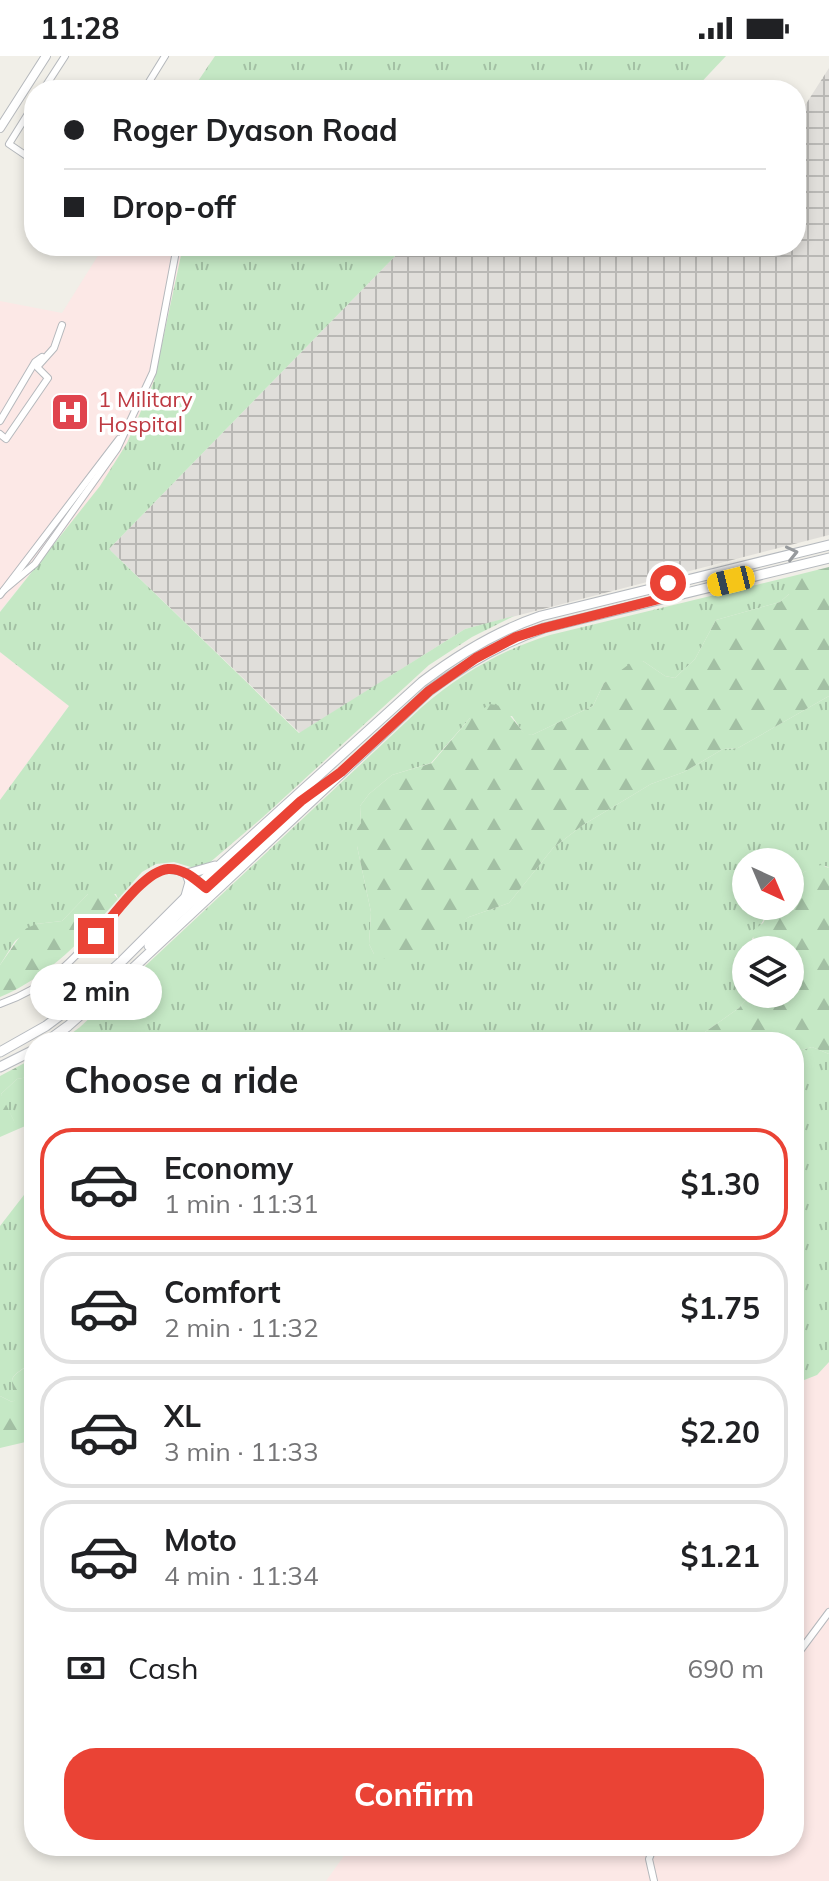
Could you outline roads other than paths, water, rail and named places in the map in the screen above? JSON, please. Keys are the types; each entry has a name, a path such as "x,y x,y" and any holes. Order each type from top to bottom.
{"main road":[{"path":"130,971 222,863 422,682 450,661 521,623 668,583 829,545"},
{"path":"60,1032 130,971 429,691 485,653 516,637 544,628 829,558"},
{"path":"668,583 671,596"},
{"path":"35,1032 70,1008 182,902 301,801 341,772"},
{"path":"182,902 190,886 187,874 222,863"},
{"path":"0,1052 24,1038"},
{"path":"0,1067 24,1055"}],"street":[{"path":"31,80 46,56"},
{"path":"49,80 65,56"},
{"path":"150,80 165,56"},
{"path":"0,128 24,90"},
{"path":"9,144 24,120"},
{"path":"0,139 24,154"},
{"path":"2,593 35,564 109,462 124,434 153,372 175,256"},
{"path":"0,434 6,439 48,378 37,367 52,350 62,325"},
{"path":"0,421 35,362 52,350"},
{"path":"0,1004 30,992 59,973 151,875 168,869 187,874 203,886"},
{"path":"804,1646 829,1612"},
{"path":"650,1856 654,1881"}],"place":[{"name":"1 Military Hospital","path":"70,412"}]}
